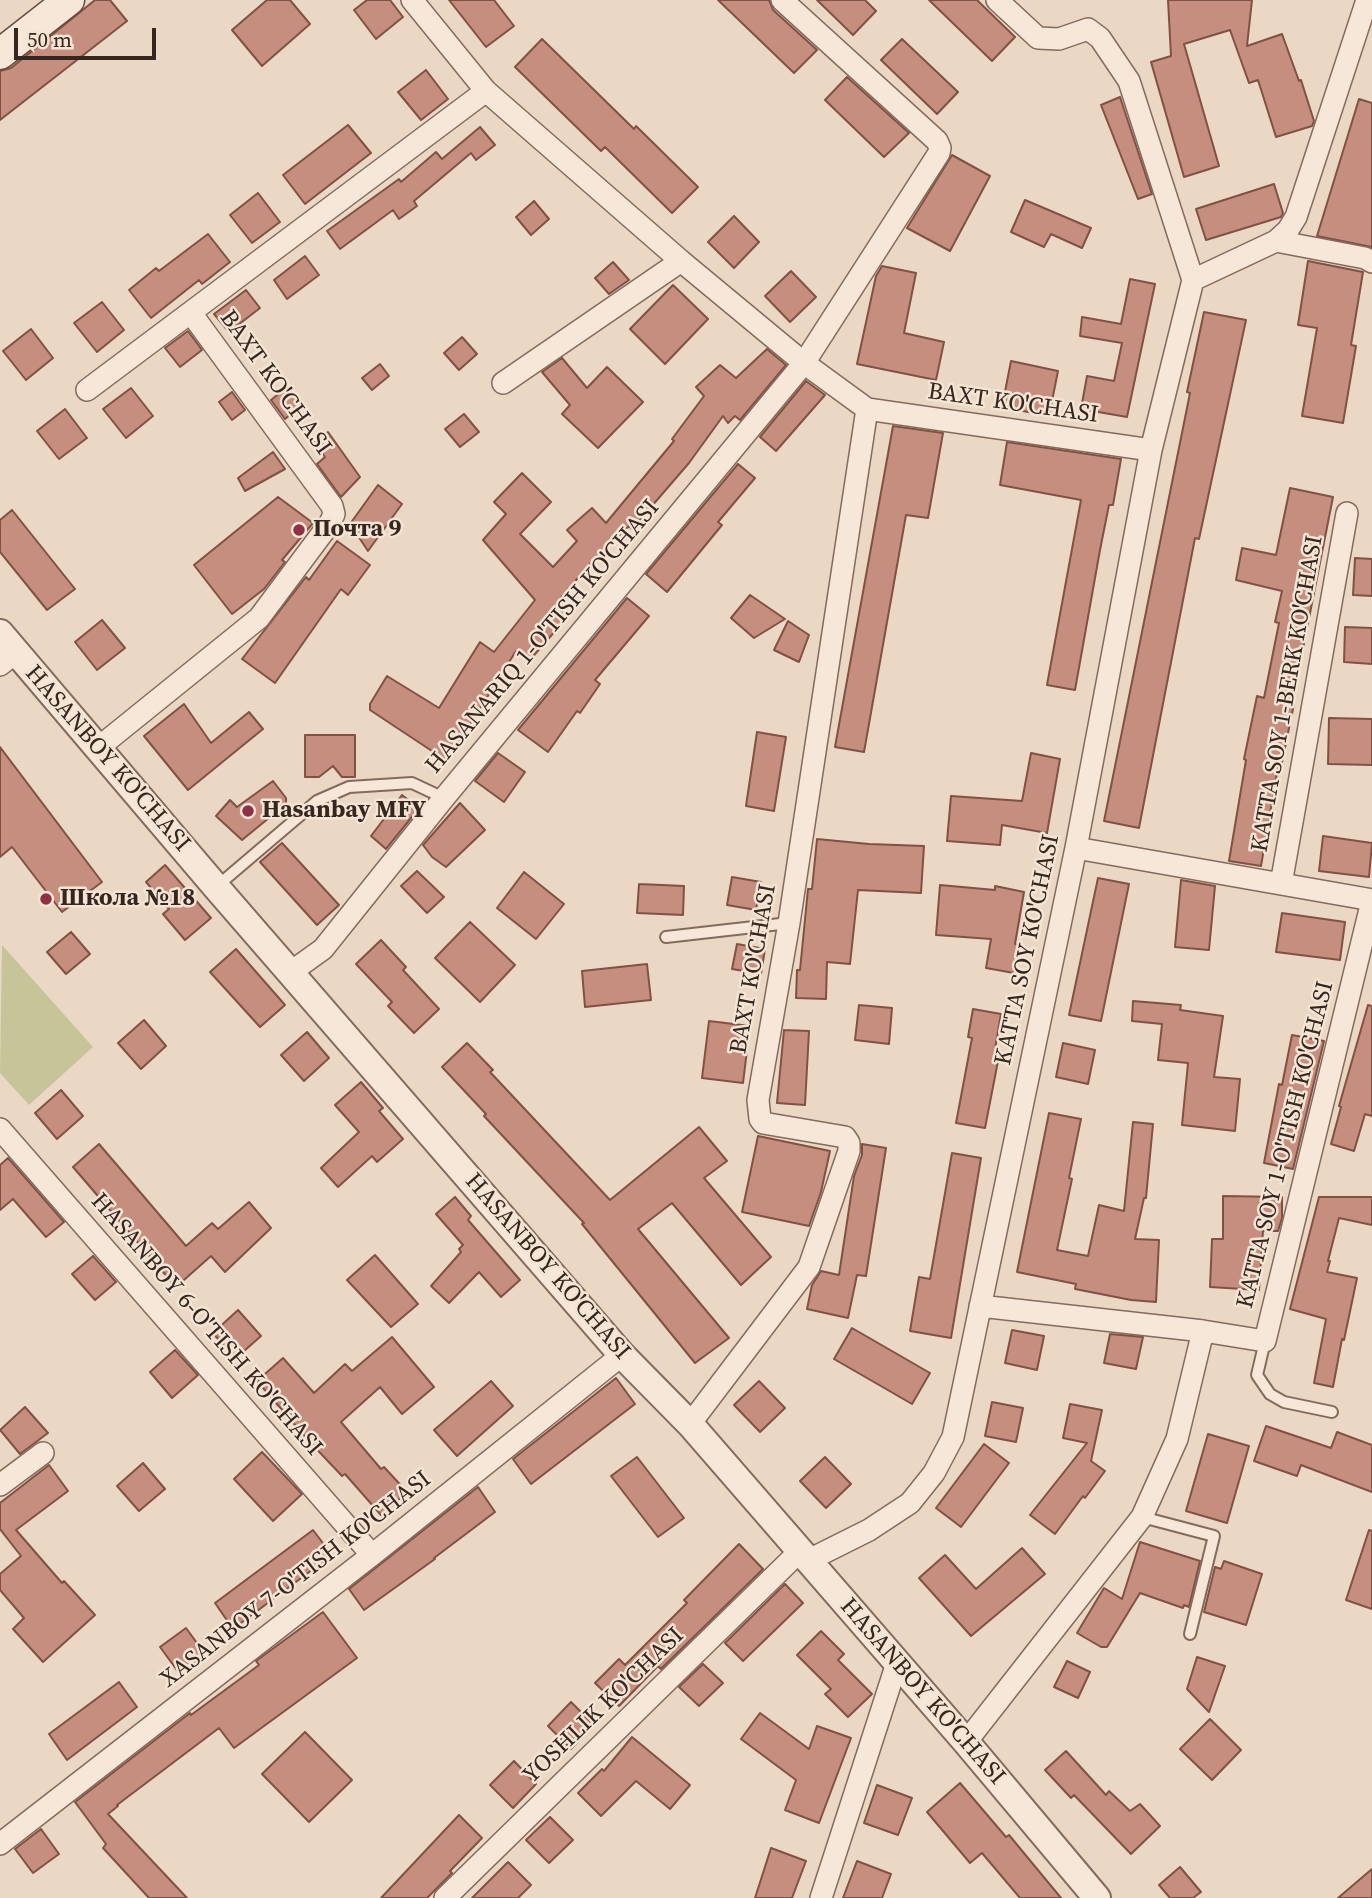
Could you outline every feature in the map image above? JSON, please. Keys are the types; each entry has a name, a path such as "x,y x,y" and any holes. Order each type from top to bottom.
{"main road":[{"path":"0,54 69,0"}],"street":[{"name":"BAXT KO'CHASI","path":"412,0 486,91 681,261 804,363 867,409 1151,450"},
{"name":"HASANARIQ 1-O'TISH KO'CHASI","path":"291,972 323,948 804,363 939,153 937,141 782,0"},
{"path":"997,0 1038,38 1059,39 1088,29 1100,38 1129,81 1193,280 1276,241 1288,230 1296,217 1367,0"},
{"name":"BAXT KO'CHASI","path":"98,748 259,618 334,514 332,506 191,313 486,91"},
{"path":"1276,241 1365,258 1372,262"},
{"path":"503,383 681,261"},
{"name":"KATTA SOY KO'CHASI","path":"803,1556 869,1530 909,1503 934,1473 953,1437 1076,848 1151,450 1193,280"},
{"path":"87,390 191,313"},
{"name":"BAXT KO'CHASI","path":"690,1424 809,1267 849,1151 849,1143 845,1137 763,1123 758,1100 789,923 867,409"},
{"name":"KATTA SOY 1-BERK KO'CHASI","path":"1281,884 1347,513"},
{"name":"HASANBOY KO'CHASI","path":"5,650 98,748 622,1356 690,1424 965,1741 1097,1898"},
{"path":"1076,848 1372,900"},
{"name":"KATTA SOY 1-O'TISH KO'CHASI","path":"980,1306 1203,1331 1265,1341 1372,900"},
{"name":"HASANBOY 6-O'TISH KO'CHASI","path":"0,1129 372,1555"},
{"path":"965,1741 1142,1517 1177,1439 1203,1331"},
{"name":"XASANBOY 7-O'TISH KO'CHASI","path":"0,1844 372,1555 622,1356"},
{"path":"0,1485 43,1453"},
{"name":"YOSHLIK KO'CHASI","path":"445,1898 803,1556"},
{"path":"821,1898 897,1663"}],"lane":[{"path":"216,887 317,801 349,787 412,783 444,798"},
{"path":"666,937 789,923"},
{"path":"1265,1341 1257,1376 1270,1394 1284,1402 1332,1412"},
{"path":"1142,1517 1214,1536 1190,1634"}],"shaded area":[{"path":"2,945 93,1047 29,1105 0,1073"}],"building":[{"path":"95,0 110,0 127,21 0,120 0,71 11,68"},
{"path":"267,0 290,0 310,24 262,66 232,30"},
{"path":"367,0 390,0 403,17 376,39 354,10"},
{"path":"449,0 494,0 514,26 486,47"},
{"path":"718,0 769,0 773,10 817,50 794,73"},
{"path":"817,0 865,0 876,11 853,35"},
{"path":"929,0 977,0 1015,37 992,61"},
{"path":"1168,0 1252,0 1247,46 1282,34 1299,81 1301,80 1314,121 1312,126 1276,137 1258,80 1249,83 1230,30 1184,44 1219,166 1184,177 1151,62 1171,56"},
{"path":"542,39 698,187 672,213 605,147 601,151 515,67"},
{"path":"902,39 958,92 937,114 881,60"},
{"path":"426,70 448,99 421,120 398,92"},
{"path":"847,77 909,133 884,157 825,100"},
{"path":"1120,97 1152,194 1138,199 1101,105"},
{"path":"1359,99 1372,103 1372,247 1317,236"},
{"path":"348,125 371,153 305,204 283,175"},
{"path":"480,127 495,145 476,160 471,153 414,201 417,206 399,219 393,210 340,249 327,231 399,179 401,182 436,152 442,159"},
{"path":"952,155 990,176 950,251 907,228"},
{"path":"1274,184 1283,213 1281,217 1206,240 1196,209"},
{"path":"258,193 280,222 252,243 230,215"},
{"path":"1025,200 1091,228 1082,248 1051,234 1044,247 1011,232"},
{"path":"534,201 549,219 531,235 516,217"},
{"path":"734,216 759,242 734,268 708,242"},
{"path":"208,234 230,262 202,284 199,280 151,318 129,290 156,268 159,271"},
{"path":"305,256 319,275 287,299 274,280"},
{"path":"1308,261 1363,272 1351,345 1356,346 1343,423 1302,416 1317,328 1298,325"},
{"path":"613,262 629,280 609,294 595,278"},
{"path":"882,266 916,273 904,333 944,342 936,380 857,364 876,276"},
{"path":"791,271 816,297 790,322 765,296"},
{"path":"1130,279 1155,284 1127,417 1081,409 1087,376 1114,381 1122,343 1080,336 1082,317 1121,324"},
{"path":"673,285 708,319 665,364 630,329"},
{"path":"246,290 260,308 229,332 214,314"},
{"path":"102,302 124,330 97,352 74,323"},
{"path":"1204,312 1246,320 1199,539 1195,538 1139,828 1104,821"},
{"path":"31,329 53,358 26,380 3,351"},
{"path":"188,331 202,350 180,367 165,348"},
{"path":"462,337 477,354 459,370 444,353"},
{"path":"767,349 786,365 740,420 735,416 728,423 723,416 689,463 632,529 629,526 595,558 558,601 570,614 529,661 516,651 447,761 370,710 370,704 387,676 439,708 480,642 494,652 535,600 483,540 506,514 494,502 522,473 551,502 520,534 553,567 577,541 567,530 592,508 606,523 674,441 672,439 704,396 696,387 720,365 736,378"},
{"path":"562,358 587,388 607,367 643,402 598,448 562,414 570,405 542,372"},
{"path":"1011,361 1058,371 1049,416 1002,407"},
{"path":"380,364 389,376 372,390 362,378"},
{"path":"806,381 825,395 776,451 760,437"},
{"path":"287,387 302,405 285,419 271,400"},
{"path":"131,388 153,416 126,438 103,409"},
{"path":"232,392 245,410 232,420 219,402"},
{"path":"65,409 87,438 59,459 37,431"},
{"path":"464,414 479,432 460,447 445,429"},
{"path":"893,426 943,433 928,518 906,515 864,752 835,747"},
{"path":"328,432 360,477 341,497 317,464 325,457 314,442"},
{"path":"1007,442 1121,459 1113,505 1109,505 1100,550 1075,690 1047,685 1081,500 1000,485"},
{"path":"273,452 285,469 245,491 238,478"},
{"path":"738,464 755,478 718,522 722,525 667,592 646,574"},
{"path":"378,485 402,504 368,551 350,524"},
{"path":"1290,488 1333,497 1294,704 1281,767 1278,767 1261,866 1229,861 1246,760 1244,759 1257,696 1264,698 1279,623 1275,622 1282,591 1236,580 1242,548 1276,555"},
{"path":"278,497 313,523 282,560 285,562 264,589 232,614 194,565"},
{"path":"12,510 75,589 47,610 0,552 0,520"},
{"path":"337,541 370,565 348,595 341,589 275,683 242,659 306,577 309,580"},
{"path":"1355,558 1372,559 1372,596 1353,595"},
{"path":"750,595 785,619 754,638 731,618"},
{"path":"627,598 649,616 595,680 600,684 548,752 518,730"},
{"path":"102,620 125,648 97,670 75,642"},
{"path":"788,621 809,635 799,662 774,650"},
{"path":"1345,627 1372,628 1372,664 1344,662"},
{"path":"184,704 211,743 249,712 263,729 188,790 144,736"},
{"path":"1329,718 1372,719 1372,765 1328,764"},
{"path":"757,732 786,737 774,811 746,806"},
{"path":"305,735 355,735 355,777 342,777 333,766 319,777 305,777"},
{"path":"0,747 102,882 62,912 12,847 0,857"},
{"path":"498,753 525,772 504,802 475,781"},
{"path":"1031,753 1060,759 1047,833 1002,825 1000,845 947,841 951,796 1022,801"},
{"name":"Hasanbay MFY","path":"273,781 286,798 286,804 242,840 216,816 230,800 237,807"},
{"path":"402,795 419,808 386,849 371,836"},
{"path":"460,803 485,830 446,867 432,857 423,845"},
{"path":"1323,836 1372,843 1369,877 1319,871"},
{"path":"817,839 924,846 921,893 858,890 850,964 827,962 826,999 796,998 797,970 800,970 808,889 812,889"},
{"path":"282,843 339,905 317,925 260,862"},
{"path":"165,865 211,918 185,940 163,914 169,909 146,882"},
{"path":"417,871 444,897 427,913 401,886"},
{"path":"524,872 564,904 536,939 497,908"},
{"path":"732,877 761,882 756,910 727,905"},
{"path":"1098,878 1129,884 1101,1021 1069,1015"},
{"path":"1181,880 1215,886 1209,950 1175,947"},
{"path":"639,884 684,886 683,915 637,913"},
{"path":"940,885 995,890 995,886 1024,892 1015,944 1019,945 1014,973 986,968 991,939 936,935"},
{"path":"1282,913 1345,922 1340,960 1276,952"},
{"path":"470,922 515,965 480,1002 435,958"},
{"path":"71,932 90,954 66,974 47,952"},
{"path":"381,940 406,967 403,970 439,1009 414,1033 388,1006 392,1002 356,964"},
{"path":"737,944 765,949 761,974 732,969"},
{"path":"236,949 285,1005 260,1027 210,972"},
{"path":"647,964 651,1000 585,1007 582,971"},
{"path":"1133,1001 1181,1005 1180,1010 1223,1016 1214,1077 1240,1079 1235,1131 1182,1125 1188,1063 1158,1060 1162,1024 1132,1021"},
{"path":"859,1005 892,1008 889,1044 855,1040"},
{"path":"1368,1005 1372,1006 1372,1116 1365,1114 1354,1151 1331,1144"},
{"path":"973,1009 1001,1014 994,1055 999,1056 985,1128 956,1123 972,1038 968,1037"},
{"path":"144,1020 166,1046 141,1069 118,1043"},
{"path":"709,1021 750,1026 743,1083 702,1078"},
{"path":"784,1030 809,1031 805,1105 777,1103"},
{"path":"307,1032 329,1058 304,1081 281,1055"},
{"path":"1292,1035 1324,1041 1293,1169 1264,1163 1279,1084 1282,1085"},
{"path":"467,1043 493,1070 490,1072 610,1200 699,1127 727,1161 704,1178 771,1257 741,1285 672,1203 638,1229 729,1338 695,1363 582,1224 584,1223 442,1067"},
{"path":"1063,1043 1095,1050 1088,1084 1056,1077"},
{"path":"361,1082 383,1108 379,1111 403,1139 377,1162 372,1156 338,1187 321,1168 359,1132 335,1105"},
{"path":"61,1090 83,1116 57,1139 35,1113"},
{"path":"1049,1113 1081,1119 1057,1250 1088,1256 1099,1205 1124,1211 1133,1122 1153,1124 1146,1198 1135,1239 1159,1240 1156,1302 1075,1289 1076,1284 1017,1272"},
{"path":"758,1136 830,1151 821,1192 809,1226 742,1212"},
{"path":"99,1144 186,1246 212,1223 218,1229 249,1202 271,1228 225,1272 211,1256 176,1287 73,1167"},
{"path":"862,1144 886,1148 866,1276 857,1275 848,1318 807,1309 812,1285 821,1271 839,1275 854,1176 862,1155"},
{"path":"952,1153 981,1158 951,1338 910,1331 919,1277 930,1279"},
{"path":"8,1158 64,1222 46,1237 13,1199 0,1210 0,1165"},
{"path":"1223,1196 1282,1197 1282,1218 1278,1231 1263,1231 1259,1290 1210,1287 1212,1239 1223,1239"},
{"path":"455,1197 471,1216 468,1220 520,1280 501,1297 479,1272 449,1303 431,1286 461,1252 459,1249 463,1245 436,1214"},
{"path":"1319,1197 1372,1197 1372,1225 1339,1218 1328,1261 1327,1272 1357,1278 1333,1387 1314,1383 1326,1319 1290,1309"},
{"path":"375,1255 418,1304 391,1327 347,1280"},
{"path":"93,1256 116,1282 95,1300 72,1274"},
{"path":"238,1310 261,1336 235,1359 213,1333"},
{"path":"852,1328 930,1373 912,1404 834,1359"},
{"path":"1012,1330 1044,1336 1037,1370 1005,1363"},
{"path":"1110,1334 1143,1337 1136,1369 1104,1363"},
{"path":"392,1337 434,1387 402,1414 380,1387 341,1422 381,1469 384,1467 407,1492 381,1515 345,1474 342,1476 308,1440 257,1381 283,1358 314,1393 345,1364 352,1371"},
{"path":"175,1350 198,1375 172,1398 150,1372"},
{"path":"616,1378 635,1404 531,1484 513,1459"},
{"path":"491,1381 513,1406 457,1456 434,1430"},
{"path":"759,1381 785,1408 760,1432 734,1405"},
{"path":"992,1402 1023,1408 1016,1442 985,1436"},
{"path":"1070,1404 1102,1410 1091,1461 1105,1471 1055,1534 1030,1515 1087,1443 1063,1438"},
{"path":"25,1407 48,1433 20,1454 0,1430"},
{"path":"1266,1426 1331,1448 1337,1432 1372,1445 1372,1492 1301,1465 1297,1476 1254,1461"},
{"path":"1208,1434 1249,1446 1227,1523 1186,1511"},
{"path":"984,1444 1009,1463 961,1527 936,1508"},
{"path":"262,1452 302,1494 273,1521 234,1479"},
{"path":"637,1457 684,1518 658,1537 611,1476"},
{"path":"825,1457 851,1484 826,1508 800,1481"},
{"path":"143,1463 165,1489 139,1511 117,1486"},
{"path":"49,1465 68,1491 16,1530 62,1583 64,1581 95,1615 43,1662 13,1629 24,1618 0,1590 0,1574 21,1556 0,1529 0,1503"},
{"path":"478,1487 495,1512 364,1610 349,1589"},
{"path":"313,1530 332,1555 233,1629 215,1603"},
{"path":"1369,1530 1372,1531 1372,1609 1346,1600"},
{"path":"1140,1542 1200,1561 1189,1607 1184,1605 1183,1608 1140,1593 1107,1647 1101,1647 1077,1633 1104,1588 1122,1599"},
{"path":"739,1544 763,1569 661,1669 658,1666 619,1706 595,1683 619,1659 625,1665 687,1603 684,1600"},
{"path":"1022,1548 1045,1574 971,1636 919,1578 945,1555 976,1589"},
{"path":"1224,1561 1262,1574 1246,1625 1204,1612 1215,1567 1221,1569"},
{"path":"785,1584 803,1603 743,1661 725,1643"},
{"path":"323,1612 357,1658 234,1748 219,1728 108,1814 187,1898 149,1898 103,1848 106,1844 75,1802 190,1713 191,1715 259,1665 256,1661"},
{"path":"186,1628 205,1654 179,1673 160,1647"},
{"path":"821,1631 844,1654 838,1660 872,1694 848,1717 825,1694 831,1689 797,1655"},
{"path":"1197,1657 1225,1666 1209,1712 1187,1689"},
{"path":"1067,1661 1090,1672 1078,1698 1054,1687"},
{"path":"703,1664 723,1683 699,1706 679,1687"},
{"path":"119,1682 137,1707 67,1760 49,1734"},
{"path":"571,1702 594,1725 571,1749 548,1726"},
{"path":"760,1713 809,1749 817,1726 851,1738 819,1823 785,1810 796,1780 741,1739"},
{"path":"1210,1719 1241,1750 1212,1780 1180,1749"},
{"path":"305,1732 352,1780 309,1822 262,1774"},
{"path":"632,1737 690,1785 670,1809 636,1781 601,1816 578,1793 602,1769 604,1771"},
{"path":"1066,1751 1106,1795 1109,1791 1130,1811 1140,1804 1160,1826 1131,1854 1074,1795 1071,1798 1045,1770"},
{"path":"514,1761 536,1784 513,1808 490,1785"},
{"path":"960,1783 1006,1837 1009,1835 1061,1898 1020,1898 982,1853 970,1863 927,1812"},
{"path":"877,1785 912,1798 898,1835 864,1823"},
{"path":"459,1815 482,1838 450,1871 452,1873 427,1898 381,1898"},
{"path":"550,1817 573,1840 549,1863 526,1840"},
{"path":"41,1829 59,1854 33,1873 15,1849"},
{"path":"771,1848 806,1861 792,1898 755,1898"},
{"path":"857,1861 891,1874 882,1898 843,1898"},
{"path":"508,1862 531,1885 518,1898 472,1898"},
{"path":"1180,1867 1201,1892 1193,1898 1170,1898 1159,1885"},
{"path":"1372,1869 1372,1898 1338,1898"}],"place":[{"name":"Почта 9","path":"299,530"},
{"name":"Hasanbay MFY","path":"248,811"},
{"name":"Школа №18","path":"46,899"}]}
